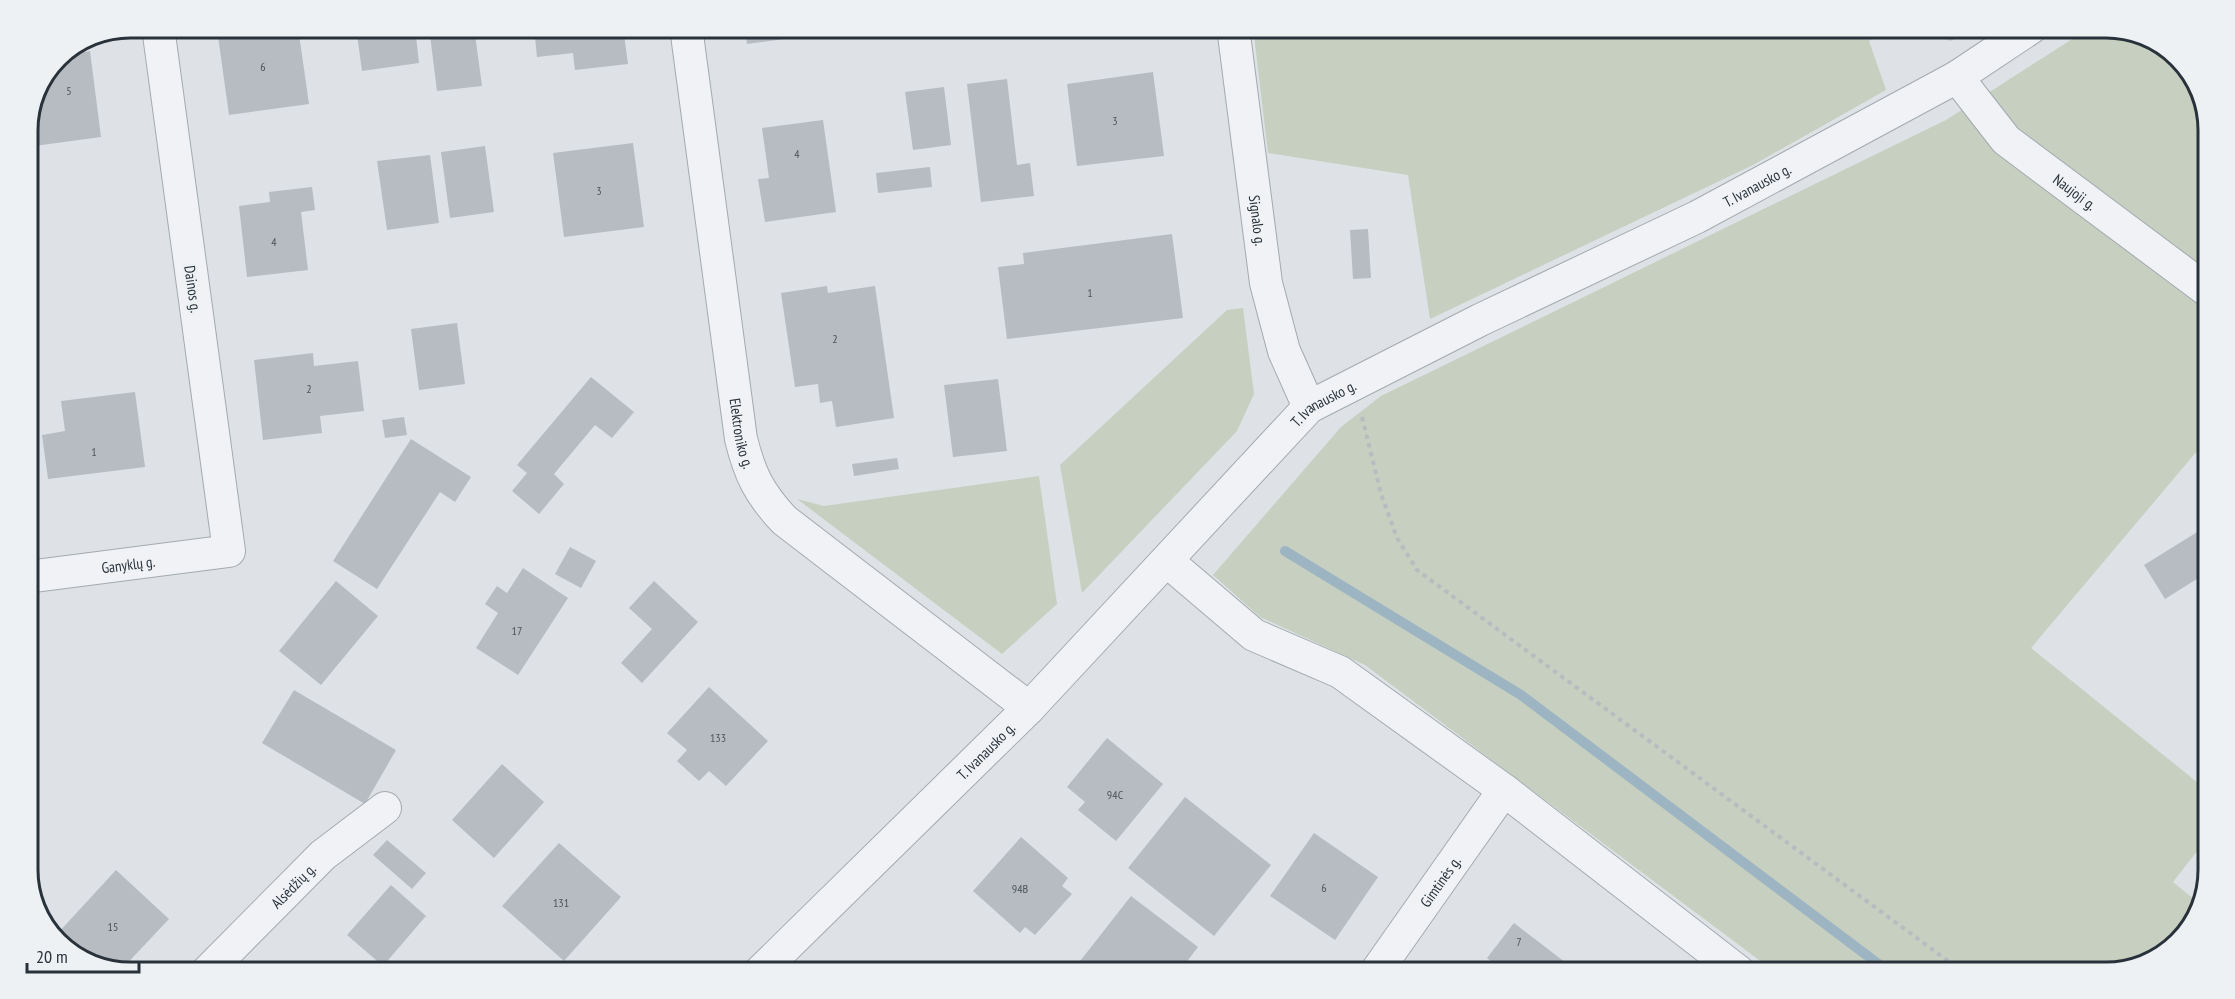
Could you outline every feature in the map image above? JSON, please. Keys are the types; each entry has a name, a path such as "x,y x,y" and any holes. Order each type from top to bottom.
{"street":[{"name":"Dainos g.","path":"159,37 229,551"},
{"name":"Elektroniko g.","path":"687,37 741,439 749,472 764,498 784,520 1029,708"},
{"name":"Signalo g.","path":"1234,37 1266,283 1284,351 1309,407"},
{"name":"T. Ivanausko g.","path":"770,962 1029,708 1309,407 1480,320 1697,217 1957,77 2017,37"},
{"name":"Naujoji g.","path":"1957,77 2006,140 2197,283"},
{"name":"Ganyklų g.","path":"38,576 229,551"},
{"path":"1167,561 1254,635 1340,672 1504,790 1726,962"},
{"name":"Gimtinės g.","path":"1383,962 1504,790"},
{"name":"Alsėdžių g.","path":"217,962 323,855 385,808"}],"path":[{"path":"1352,385 1381,494 1397,538 1417,570 1949,962"}],"green space":[{"path":"1254,37 1874,37 1869,41 1886,90 1753,165 1430,319 1408,175 1268,153"},
{"path":"1937,37 1958,37 1951,41"},
{"path":"2075,37 2123,39 2151,50 2178,74 2193,100 2197,124 2197,451 2031,648 2198,783 2198,850 2173,882 2192,898 2175,930 2156,946 2135,957 2105,962 1762,962 1365,665 1260,617 1213,575 1341,427 1381,396 1946,120"},
{"path":"1243,308 1254,394 1237,431 1082,593 1060,465 1227,310"},
{"path":"1039,476 1057,604 1002,654 797,499 824,506"}],"building":[{"path":"218,37 299,37 309,104 229,115"},
{"path":"357,37 416,37 419,63 362,71"},
{"path":"430,37 475,37 482,86 437,91"},
{"path":"535,37 624,37 628,64 575,70 573,53 537,57"},
{"path":"746,37 799,37 747,44"},
{"path":"90,51 101,137 38,146 39,112 45,95 53,79 79,53"},
{"path":"1153,72 1164,156 1077,166 1067,84"},
{"path":"1007,79 1017,165 1030,163 1034,196 981,202 967,84"},
{"path":"944,87 951,145 913,150 905,92"},
{"path":"823,120 836,212 765,222 758,179 769,178 762,128"},
{"path":"633,143 644,227 564,237 553,153"},
{"path":"485,146 494,212 450,218 441,152"},
{"path":"430,155 439,223 387,230 377,161"},
{"path":"930,167 932,187 878,193 876,173"},
{"path":"312,187 315,210 301,212 308,270 247,277 239,206 270,202 269,192"},
{"path":"1368,229 1371,278 1353,279 1350,230"},
{"path":"1172,234 1183,318 1007,339 998,267 1024,264 1023,253"},
{"path":"827,286 828,293 875,286 894,418 836,427 832,401 820,403 818,384 795,387 781,293"},
{"path":"457,323 465,384 419,390 411,329"},
{"path":"313,353 314,366 358,361 364,411 320,416 322,433 263,440 254,360"},
{"path":"591,377 634,412 612,438 595,425 554,474 564,484 539,514 512,491 527,473 517,465"},
{"path":"998,379 1007,451 953,457 944,385"},
{"path":"135,392 145,467 48,479 42,435 65,431 61,401"},
{"path":"404,417 407,435 385,438 382,420"},
{"path":"411,439 471,477 455,502 440,492 377,589 333,561"},
{"path":"897,458 899,469 854,476 852,464"},
{"path":"2198,532 2198,579 2165,599 2144,565"},
{"path":"570,547 596,561 581,588 555,574"},
{"path":"523,568 568,598 518,675 476,648 498,613 485,604 497,586 507,593"},
{"path":"336,581 378,616 321,685 279,651"},
{"path":"654,581 698,622 642,683 621,663 652,629 629,608"},
{"path":"709,687 768,741 726,786 709,771 699,781 677,761 687,750 667,733"},
{"path":"294,690 396,750 365,804 262,743"},
{"path":"1107,738 1163,784 1116,841 1078,810 1085,802 1067,787"},
{"path":"502,764 544,802 494,858 452,820"},
{"path":"1185,797 1271,865 1214,936 1128,868"},
{"path":"1314,833 1378,877 1335,940 1270,896"},
{"path":"1021,837 1068,878 1062,886 1072,894 1035,935 1025,927 1020,933 973,891"},
{"path":"387,840 426,873 412,889 373,855"},
{"path":"559,843 621,897 564,961 502,906"},
{"path":"116,870 169,919 129,962 112,960 84,949 61,930"},
{"path":"391,885 426,916 386,962 378,962 347,935"},
{"path":"1131,896 1198,947 1187,962 1079,962"},
{"path":"1514,923 1565,962 1492,962 1487,958"}],"waterway":[{"path":"1285,551 1521,695 1876,962"}]}
